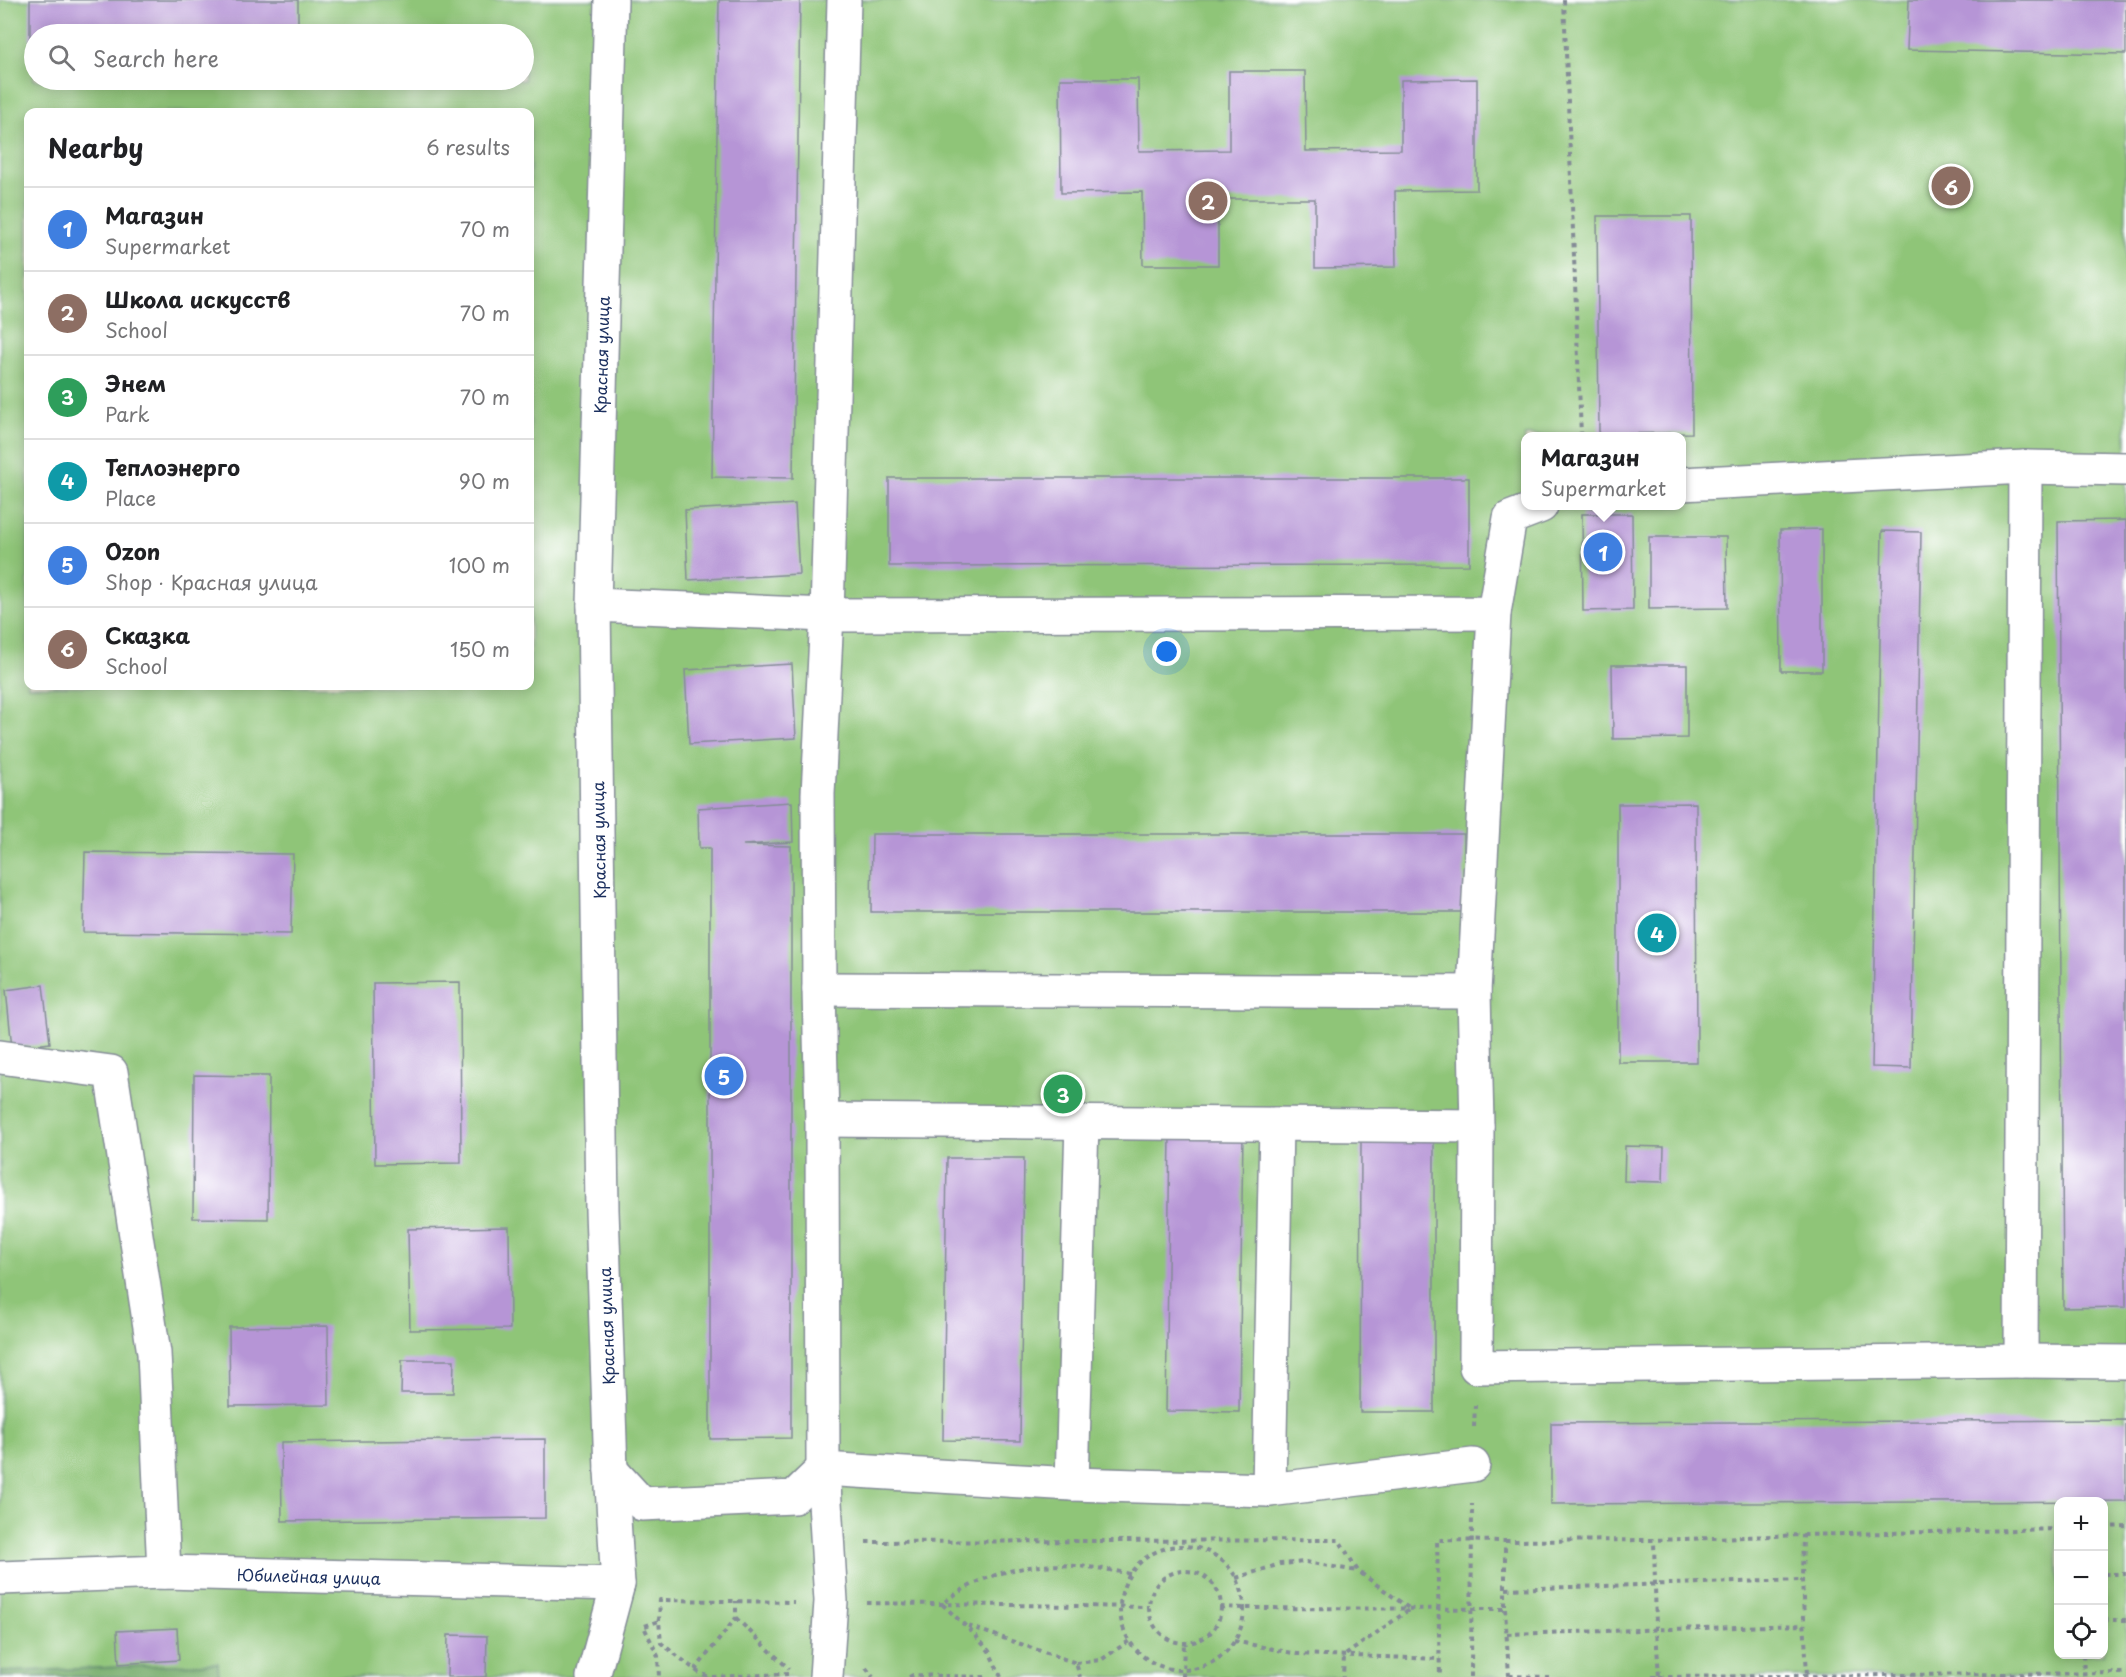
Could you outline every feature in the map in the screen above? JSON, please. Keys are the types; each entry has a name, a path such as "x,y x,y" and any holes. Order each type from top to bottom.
{"street":[{"name":"Красная улица","path":"593,1677 618,1584 611,1470 602,1210 594,605 611,0"},
{"path":"826,1677 831,1601 823,1469 818,794 827,615 844,0"},
{"path":"2021,1360 2025,467"},
{"path":"1686,484 2025,467 2126,469"},
{"path":"1531,510 1510,518 1494,613 1474,992 1477,1126 1476,1366 2021,1360 2126,1362"},
{"path":"594,605 827,615 1494,613"},
{"path":"819,989 1474,992"},
{"path":"0,1057 111,1072 154,1353 164,1572"},
{"path":"822,1120 1477,1126"},
{"path":"1072,1484 1082,1122"},
{"path":"1269,1490 1276,1124"},
{"path":"611,1470 642,1504 794,1497 823,1469 1072,1484 1269,1490 1473,1465"},
{"name":"Юбилейная улица","path":"0,1578 164,1572 618,1584"}],"path":[{"path":"1564,0 1581,432"},
{"path":"1471,1677 1471,1540 1476,1366"},
{"path":"2108,1527 2126,1526"},
{"path":"1440,1677 1437,1540 1654,1540 2054,1528"},
{"path":"1803,1535 1802,1580 1807,1675"},
{"path":"862,1542 1339,1540 1358,1571 1410,1609"},
{"path":"1654,1540 1659,1677"},
{"path":"1505,1541 1508,1677 1549,1677"},
{"path":"1186,1545 1204,1549 1222,1559 1236,1578 1243,1591 1244,1608 1240,1630 1230,1647 1216,1660 1198,1668 1159,1666 1142,1656 1129,1641 1121,1624 1119,1607 1124,1585 1133,1568 1148,1555 1166,1547 1186,1545"},
{"path":"1236,1578 1280,1564 1306,1562 1358,1571"},
{"path":"942,1604 961,1589 990,1576 1030,1567 1072,1566 1130,1574"},
{"path":"1186,1571 1208,1579 1220,1600 1217,1623 1210,1633 1200,1639 1184,1642 1166,1638 1157,1631 1151,1620 1149,1607 1155,1586 1174,1572 1186,1571"},
{"path":"2108,1574 2126,1574"},
{"path":"1506,1590 1802,1580"},
{"path":"736,1617 793,1674 709,1677 695,1670 661,1643 660,1600 1149,1607"},
{"path":"695,1670 736,1617 736,1601"},
{"path":"942,1604 989,1651 1001,1677"},
{"path":"1220,1607 1505,1609"},
{"path":"1344,1656 1410,1609"},
{"path":"2108,1620 2126,1620"},
{"path":"644,1627 659,1621"},
{"path":"964,1625 1076,1663 1101,1660 1129,1641"},
{"path":"1507,1634 1804,1625"},
{"path":"1234,1641 1297,1654 1440,1659"},
{"path":"1183,1677 1184,1642"},
{"path":"1343,1677 1344,1656"},
{"path":"2083,1659 2084,1673"},
{"path":"1076,1663 1080,1677"},
{"path":"1652,1677 2126,1672"},
{"path":"909,1677 913,1675 985,1677"}],"green space":[{"path":"0,0 2126,0 2126,1677 0,1677"},
{"path":"218,1663 219,1677 0,1677 0,1672"}],"building":[{"path":"30,0 298,0 298,24 30,24"},
{"path":"719,0 800,0 793,478 712,477"},
{"path":"1909,0 2126,0 2126,54 1907,50"},
{"path":"1229,71 1305,71 1306,151 1401,150 1401,80 1477,79 1477,190 1395,191 1396,267 1315,268 1315,199 1218,199 1218,265 1143,265 1142,192 1061,193 1060,79 1138,79 1139,151 1229,150"},
{"path":"1597,216 1691,216 1692,433 1599,432"},
{"path":"889,478 1469,478 1469,565 889,566"},
{"path":"795,504 799,574 688,580 685,510"},
{"path":"1582,514 1632,514 1633,610 1583,611"},
{"path":"2126,520 2126,1307 2063,1308 2058,521"},
{"path":"1822,529 1822,671 1781,671 1780,530"},
{"path":"1882,531 1921,532 1911,1068 1872,1067"},
{"path":"1649,537 1726,537 1727,608 1649,609"},
{"path":"792,664 796,738 689,744 685,670"},
{"path":"1612,665 1687,665 1687,738 1613,739"},
{"path":"792,802 793,842 743,845 791,846 791,1438 710,1439 710,848 699,848 698,808"},
{"path":"1696,803 1697,1062 1618,1062 1618,804"},
{"path":"872,834 1464,834 1464,912 871,912"},
{"path":"85,852 293,854 291,934 83,932"},
{"path":"460,982 461,1163 375,1164 373,983"},
{"path":"43,985 50,1043 12,1048 6,990"},
{"path":"194,1075 269,1076 268,1219 193,1218"},
{"path":"1170,1132 1243,1133 1239,1412 1166,1411"},
{"path":"1361,1137 1434,1137 1434,1412 1360,1412"},
{"path":"1625,1146 1664,1147 1663,1182 1624,1181"},
{"path":"947,1158 1024,1158 1020,1441 943,1440"},
{"path":"509,1227 510,1329 410,1330 408,1229"},
{"path":"328,1326 329,1405 230,1406 229,1327"},
{"path":"402,1360 454,1360 453,1393 401,1393"},
{"path":"2126,1420 2126,1501 2108,1501 2108,1497 2054,1497 2054,1501 1551,1504 1551,1423"},
{"path":"545,1439 545,1518 282,1521 281,1442"},
{"path":"177,1628 179,1660 119,1664 117,1631"},
{"path":"448,1635 487,1636 486,1677 447,1677"}],"place":[{"name":"Сказка","path":"1951,186"},
{"name":"Школа искусств","path":"1208,201"},
{"name":"Магазин","path":"1603,552"},
{"name":"Теплоэнерго","path":"1657,933"},
{"name":"Ozon","path":"724,1076"},
{"name":"Энем","path":"1063,1094"}]}
